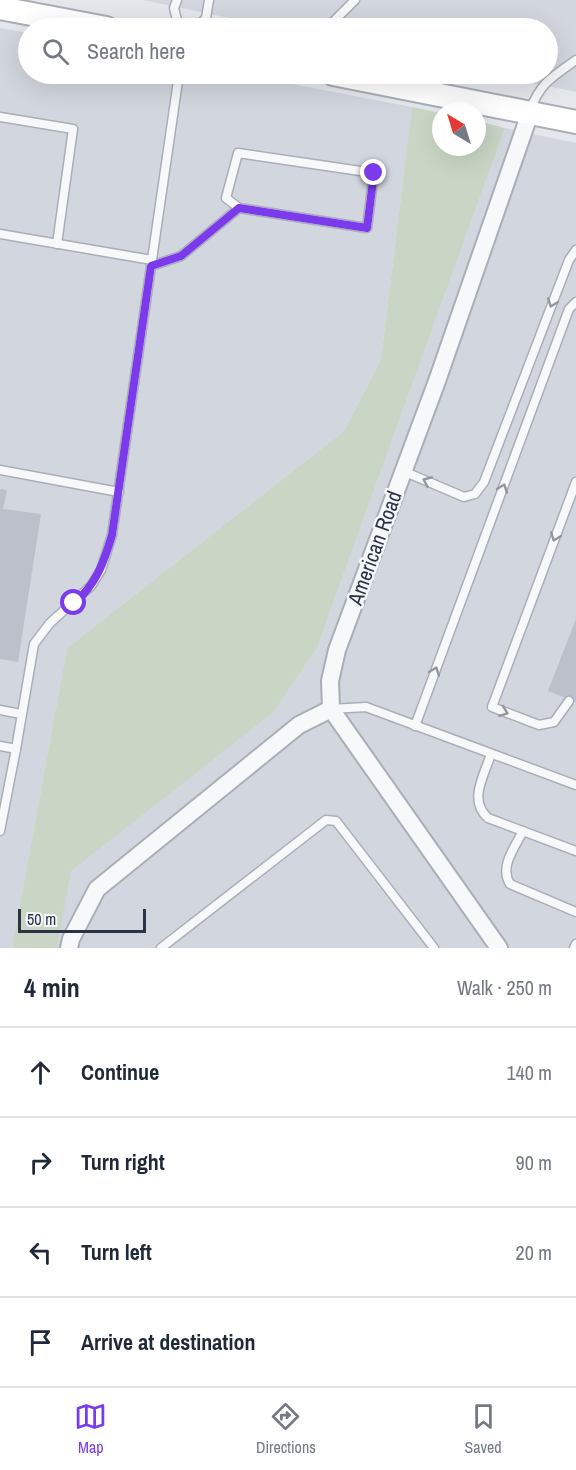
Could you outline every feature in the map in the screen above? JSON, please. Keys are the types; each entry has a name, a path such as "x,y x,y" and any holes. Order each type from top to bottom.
{"main road":[{"path":"0,8 53,18"},
{"path":"384,84 576,122"}],"street":[{"name":"American Road","path":"331,709 330,681 337,650 530,113"},
{"path":"69,948 71,939 97,888 299,725 331,709 499,948"}],"lane":[{"path":"176,18 174,8 177,0"},
{"path":"206,18 209,0"},
{"path":"337,18 355,0"},
{"path":"558,73 576,60"},
{"path":"0,831 34,644 46,628 91,586 100,570 112,535 178,84"},
{"path":"530,113 540,88 544,84"},
{"path":"0,117 73,129 57,244"},
{"path":"0,234 152,263 181,256 239,208 367,228 374,173 238,153 226,198 239,208"},
{"path":"403,471 464,497 474,494 479,488 569,260 576,250"},
{"path":"415,726 569,309 576,302"},
{"path":"0,470 119,492"},
{"path":"568,700 554,722 538,725 492,707 576,482"},
{"path":"331,709 366,707 576,785"},
{"path":"0,710 21,714"},
{"path":"0,746 16,749"},
{"path":"491,754 476,797 479,810 488,818 576,851"},
{"path":"161,948 326,820 331,819 336,821 434,948"},
{"path":"523,831 505,869 510,884 576,912"},
{"path":"574,948 576,944"}],"shaded area":[{"path":"143,0 576,0 576,92 538,84 558,84 558,18 229,18"},
{"path":"0,28 18,31 18,84 291,84 412,107 381,359 344,431 67,648 12,948 0,948"},
{"path":"505,128 576,143 576,948 57,948 70,871 273,713 317,648"}],"green space":[{"path":"412,107 432,111 432,156 486,156 486,123 505,128 317,648 273,713 71,871 57,948 12,948 67,648 344,431 381,359"}],"building":[{"path":"0,489 7,490 3,509 41,514 18,662 0,659"},
{"path":"576,619 576,702 548,691"}],"route":[{"path":"74,603 91,586 100,570 112,535 151,266 181,256 239,208 367,228 374,173"}]}
